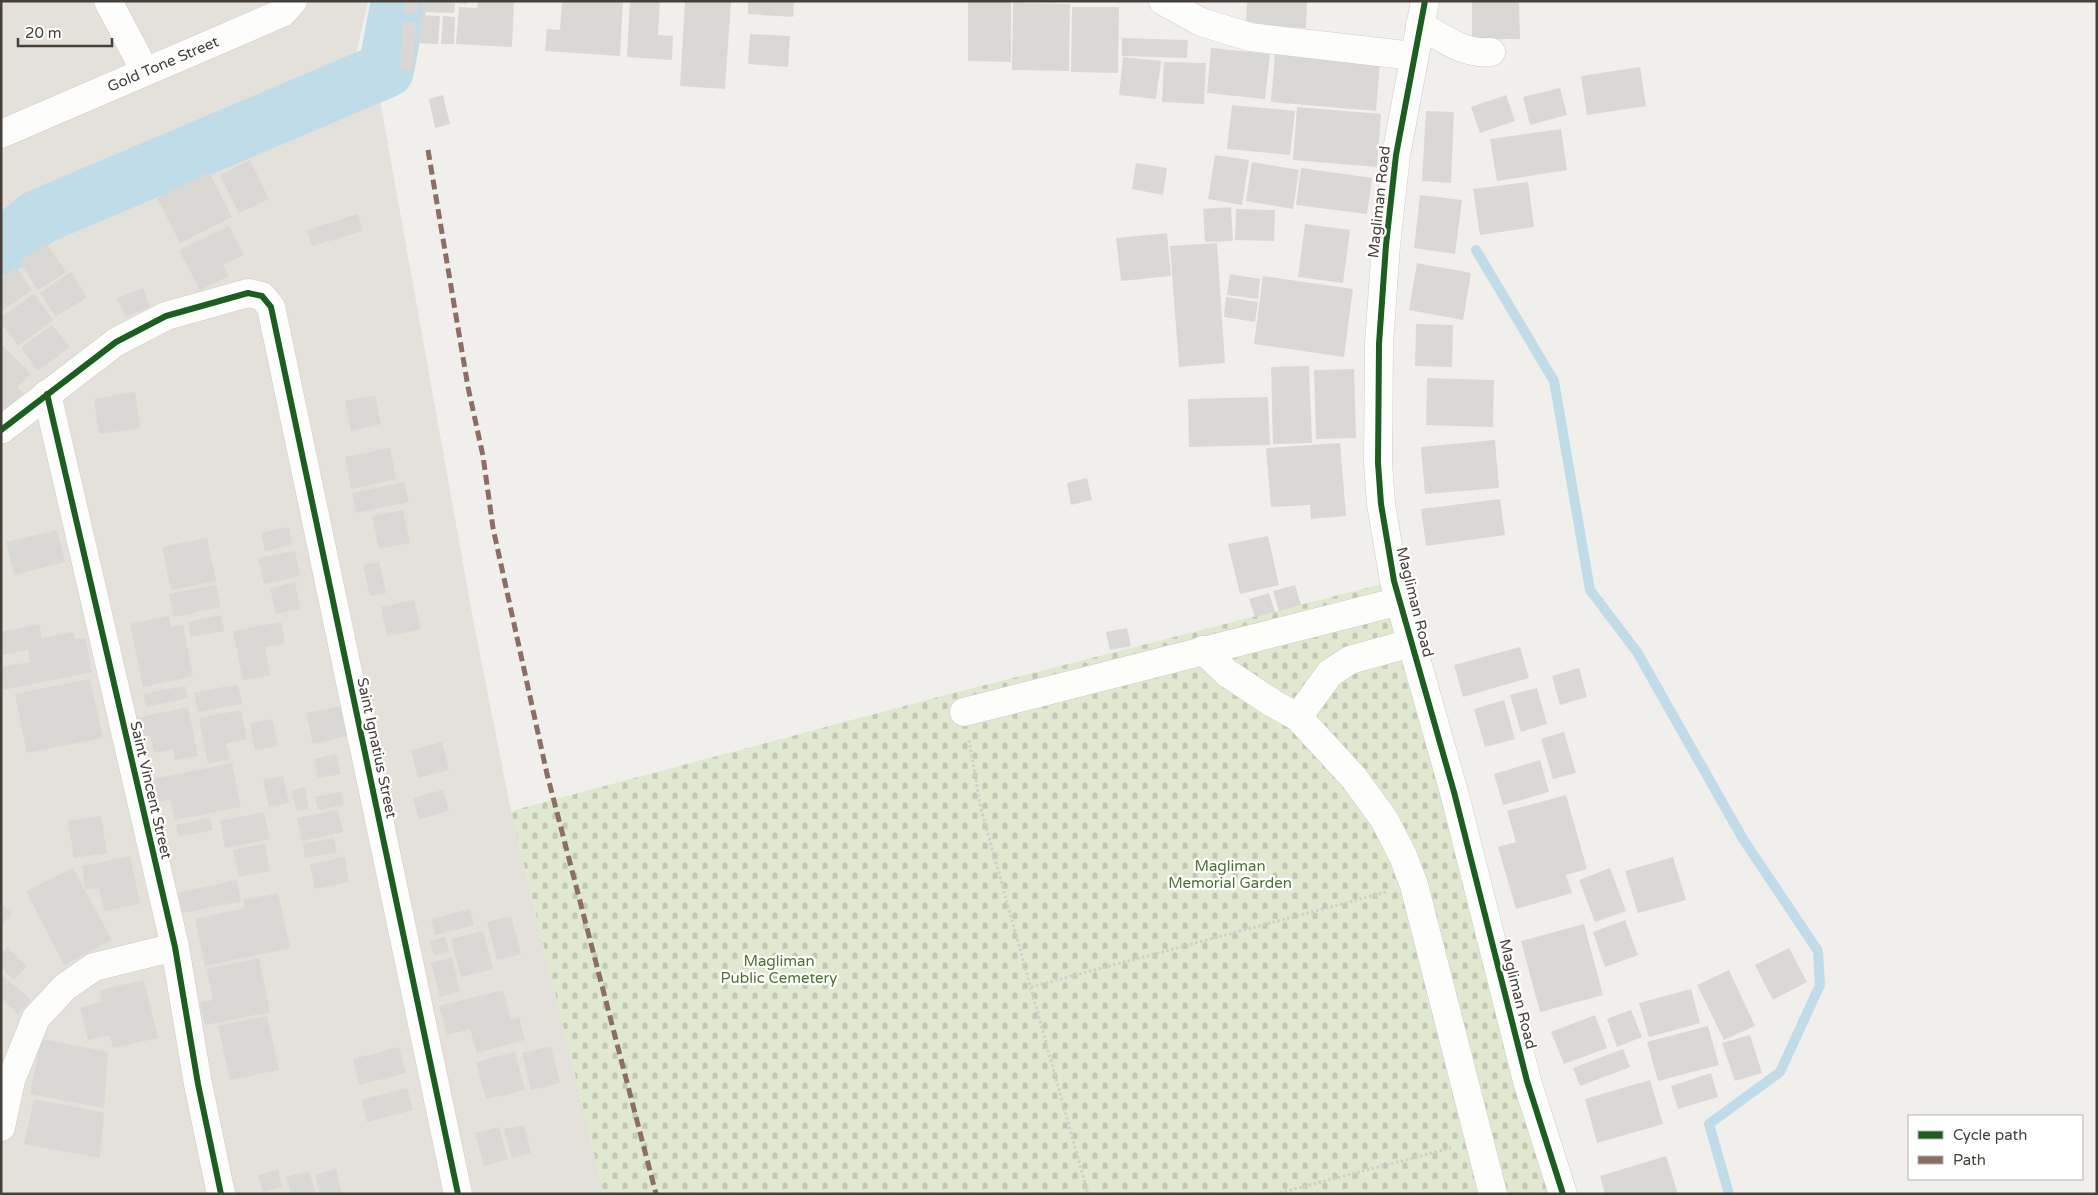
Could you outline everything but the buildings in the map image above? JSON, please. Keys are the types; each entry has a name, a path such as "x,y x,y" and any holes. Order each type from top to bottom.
{"street":[{"path":"108,1 145,71"},
{"name":"Gold Tone Street","path":"2,133 282,13 293,1"},
{"path":"1163,1 1200,22 1250,37 1413,56"},
{"path":"1422,13 1464,50 1480,53 1491,52"},
{"name":"Magliman Road","path":"1422,13 1396,155 1386,245 1379,344 1378,444 1381,504 1394,581 1454,792 1527,1081 1563,1194"},
{"name":"Saint Ignatius Street","path":"47,394 116,342 166,316 248,293 262,296 271,307 458,1194"},
{"path":"1,430 47,394"},
{"name":"Saint Vincent Street","path":"47,394 175,947 198,1084 221,1194"},
{"path":"964,712 1400,601"},
{"path":"1298,717 1330,673 1343,664 1350,660 1411,643"},
{"path":"1203,650 1227,673 1274,704 1298,717 1354,778 1384,819 1403,856 1414,885 1481,1141 1493,1194"},
{"path":"1,1127 11,1080 36,1018 64,987 94,967 175,947"}],"path":[{"path":"964,712 980,804 1088,1194"},
{"path":"1031,987 1414,885"},
{"path":"1275,1194 1481,1141"}],"shaded area":[{"path":"1,1 368,1 353,67 20,212 1,226"},
{"path":"378,89 473,619 511,811 604,1194 1,1194 1,266 25,245"}],"green space":[{"path":"1394,581 1563,1194 604,1194 511,811 938,697"}],"waterway":[{"path":"1,247 39,217 386,70 399,1"},
{"path":"1476,250 1554,381 1590,590 1637,652 1743,839 1818,951 1820,985 1780,1072 1709,1124 1729,1194"}],"marked path":[{"path":"428,150 468,387 483,456 493,528 547,774 656,1194"}],"cycle path":[{"path":"1425,1 1396,155 1386,245 1379,344 1378,463 1381,504 1394,581 1454,792 1527,1081 1563,1194"},
{"path":"1,430 116,342 166,316 248,293 262,296 271,307 458,1194"},
{"path":"47,394 175,947 198,1084 221,1194"}],"park label":[{"name":"Magliman Memorial Garden","path":"1230,874"},
{"name":"Magliman Public Cemetery","path":"779,970"}]}
